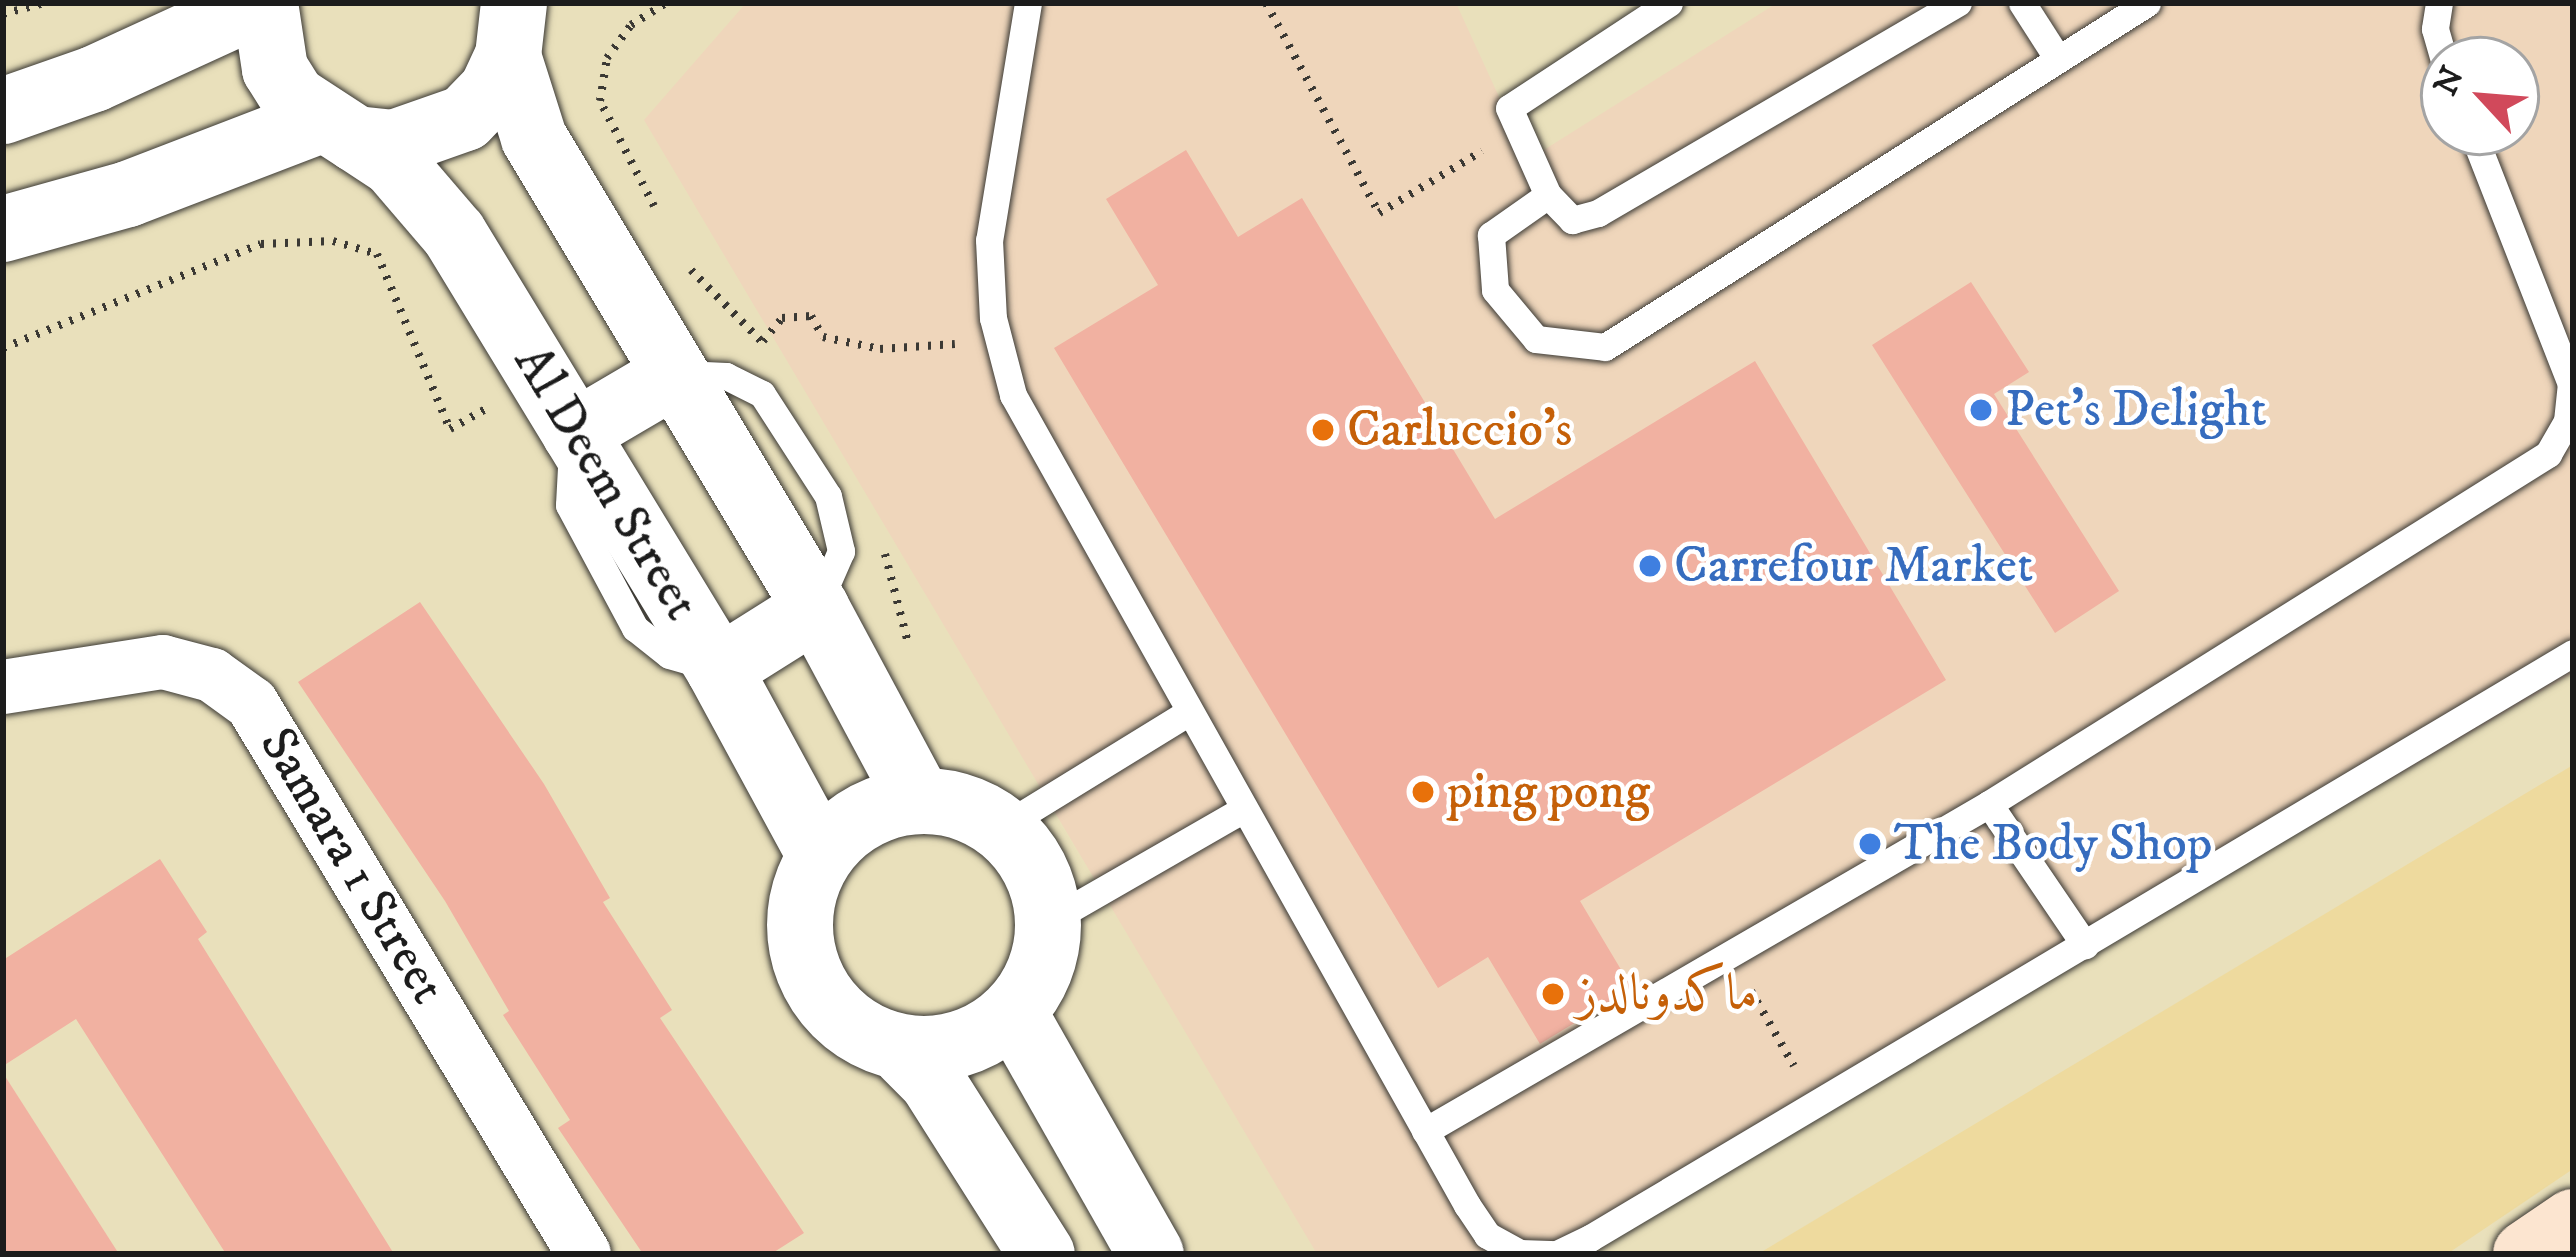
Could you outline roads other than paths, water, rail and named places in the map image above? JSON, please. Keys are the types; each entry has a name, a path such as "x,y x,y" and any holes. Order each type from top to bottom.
{"main road":[{"path":"2526,1254 2573,1222"}],"street":[{"path":"3,111 94,79 263,3"},
{"name":"Al Deem Street","path":"263,3 275,69 337,130 427,197 541,377 573,445 820,855"},
{"path":"3,229 337,130 394,143 465,118 511,29"},
{"path":"511,29 534,138 639,320 690,374 824,589 919,800"},
{"path":"573,445 690,374"},
{"path":"704,665 824,589"},
{"name":"Samara 1 Street","path":"3,686 164,662 212,675 252,704 584,1254"},
{"path":"905,1054 956,1046 1014,1013 1043,963 1049,921 1035,869 1002,827 950,802 919,800 880,808 820,855 802,896 799,939 811,980 836,1016 905,1054 932,1081 1042,1254"},
{"path":"1014,1013 1151,1254"}],"lane":[{"path":"1028,3 989,240 999,341 1013,395 1425,1131 1487,1235 1520,1253 1557,1254 2573,653"},
{"path":"1670,3 1515,98 1514,131 1560,213 1586,219 1958,3"},
{"path":"2022,3 2056,56"},
{"path":"1548,195 1491,235 1495,290 1536,339 1604,347 2056,56 2147,3"},
{"path":"2437,36 2439,3"},
{"path":"1425,1131 1989,804 2548,454 2566,421 2571,384 2481,156"},
{"path":"690,374 758,452"},
{"path":"808,531 824,589"},
{"path":"1002,827 1189,712"},
{"path":"1989,804 2085,945"},
{"path":"1049,921 1244,809"}],"place":[{"name":"Pet's Delight","path":"1981,410"},
{"name":"Carluccio's","path":"1323,430"},
{"name":"Carrefour Market","path":"1650,566"},
{"name":"ping pong","path":"1423,792"},
{"name":"The Body Shop","path":"1870,844"},
{"name":"ماكدونالدز","path":"1553,994"}]}
